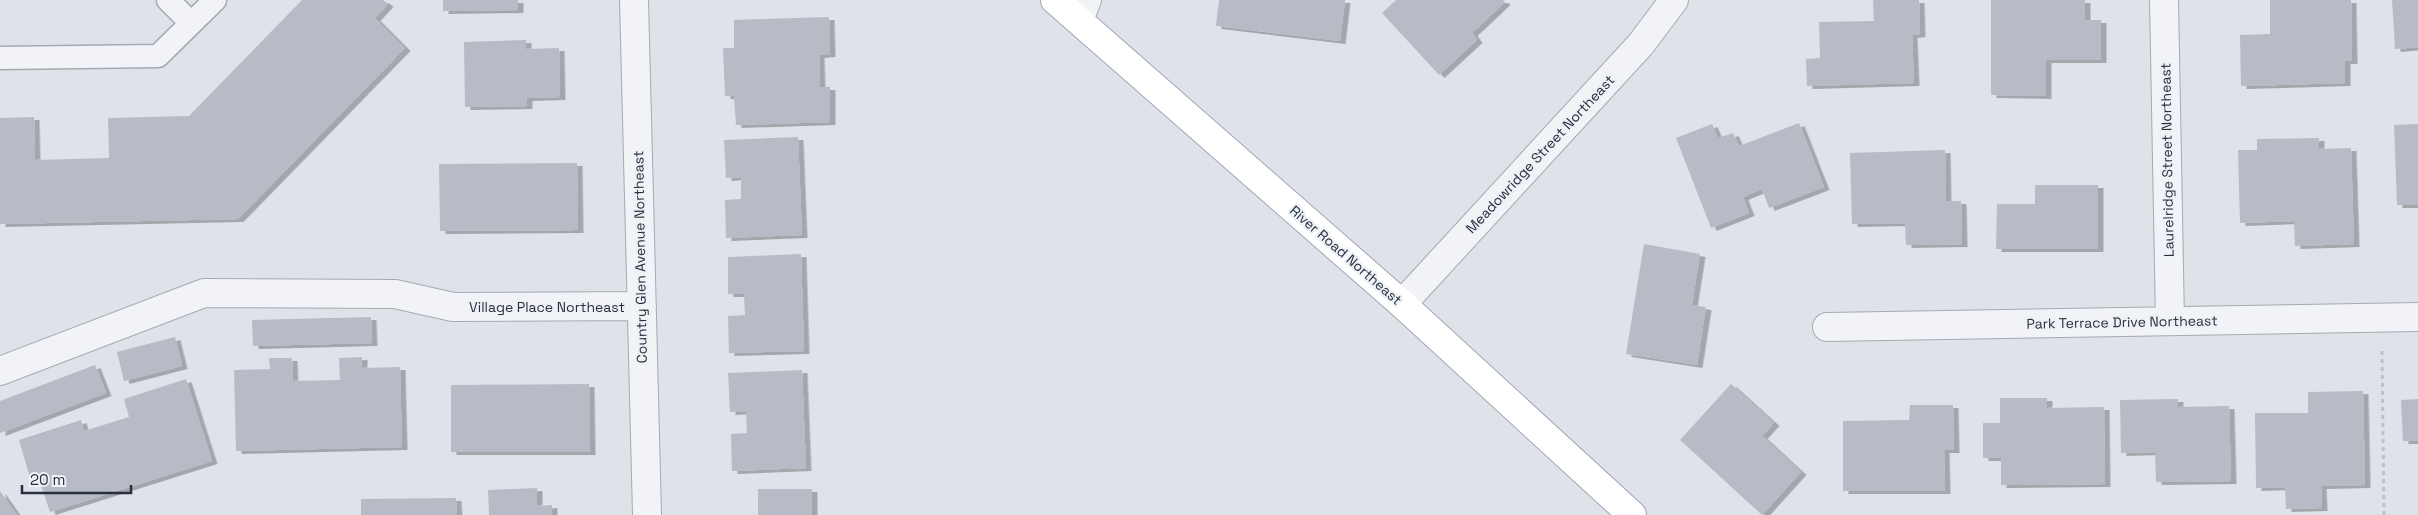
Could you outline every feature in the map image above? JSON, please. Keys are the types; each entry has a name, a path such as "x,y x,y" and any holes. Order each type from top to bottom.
{"main road":[{"name":"River Road Northeast","path":"1055,0 1083,10 1632,515"}],"street":[{"name":"Country Glen Avenue Northeast","path":"634,0 646,515"},
{"name":"Meadowridge Street Northeast","path":"1402,304 1642,44 1674,0"},
{"name":"Laurelridge Street Northeast","path":"2164,0 2170,321"},
{"name":"Village Place Northeast","path":"0,371 204,293 395,294 452,307 642,306"},
{"name":"Park Terrace Drive Northeast","path":"1827,327 2418,317"}],"lane":[{"path":"168,0 191,23"},
{"path":"0,58 158,56 215,0"}],"path":[{"path":"2382,317 2384,515"}],"building":[{"path":"302,0 383,0 388,4 375,18 405,48 238,219 0,224 0,118 34,117 35,160 109,158 108,118 189,116"},
{"path":"443,0 518,0 518,10 443,11"},
{"path":"1219,0 1345,0 1340,41 1216,26"},
{"path":"1396,0 1503,0 1505,2 1472,33 1477,40 1439,75 1382,13"},
{"path":"1873,0 1919,0 1920,34 1912,35 1914,83 1807,86 1806,59 1820,58 1819,22 1874,21"},
{"path":"1991,0 2085,0 2085,20 2101,20 2101,60 2046,60 2046,96 1991,95"},
{"path":"2270,0 2351,0 2352,61 2345,61 2345,83 2241,86 2240,35 2270,34"},
{"path":"2392,0 2418,0 2418,47 2395,49"},
{"path":"829,17 830,54 819,55 820,87 830,87 830,122 736,125 734,96 725,96 723,48 734,48 734,20"},
{"path":"526,40 526,49 559,48 560,97 527,98 527,106 465,107 464,42"},
{"path":"1799,123 1824,187 1769,208 1762,189 1743,197 1749,213 1711,228 1676,138 1712,124 1718,138 1733,133 1739,146"},
{"path":"2418,124 2418,205 2397,205 2394,125"},
{"path":"798,137 802,235 726,238 725,200 741,199 741,177 726,178 724,140"},
{"path":"2319,138 2319,149 2351,148 2354,244 2295,246 2294,221 2240,223 2238,150 2257,150 2257,139"},
{"path":"1945,150 1946,201 1961,201 1962,244 1906,245 1905,223 1852,224 1850,153"},
{"path":"577,163 578,230 440,231 439,164"},
{"path":"2035,185 2098,185 2098,249 1996,249 1997,204 2035,204"},
{"path":"1644,244 1700,254 1692,305 1706,307 1697,365 1626,354"},
{"path":"801,254 804,351 729,353 728,316 745,315 744,294 728,294 728,257"},
{"path":"371,317 372,343 253,346 252,320"},
{"path":"175,337 182,366 124,381 117,352"},
{"path":"362,357 362,368 400,367 402,447 236,451 234,370 270,369 269,358 292,358 293,381 340,380 339,358"},
{"path":"95,365 106,393 0,433 0,401"},
{"path":"802,370 806,468 732,471 731,434 747,433 746,411 730,412 728,373"},
{"path":"186,379 212,461 50,512 39,479 31,481 19,440 81,420 84,431 129,417 124,399"},
{"path":"589,384 590,452 451,452 451,385"},
{"path":"1731,384 1774,423 1762,436 1801,472 1762,515 1680,440"},
{"path":"2363,391 2365,485 2321,486 2322,508 2286,509 2285,487 2256,488 2255,413 2308,413 2308,392"},
{"path":"2000,398 2047,398 2047,408 2104,407 2105,484 2001,485 2001,458 1983,458 1983,423 2000,423"},
{"path":"2178,399 2178,407 2229,406 2231,481 2156,482 2155,452 2121,453 2120,400"},
{"path":"2418,399 2418,441 2403,441 2401,400"},
{"path":"1910,405 1953,405 1954,450 1944,450 1945,491 1843,491 1843,421 1909,420"},
{"path":"537,488 537,506 552,505 552,515 489,515 488,490"},
{"path":"758,489 812,489 812,515 758,515"},
{"path":"0,491 17,515 0,515"},
{"path":"456,498 457,515 361,515 361,499"}]}
